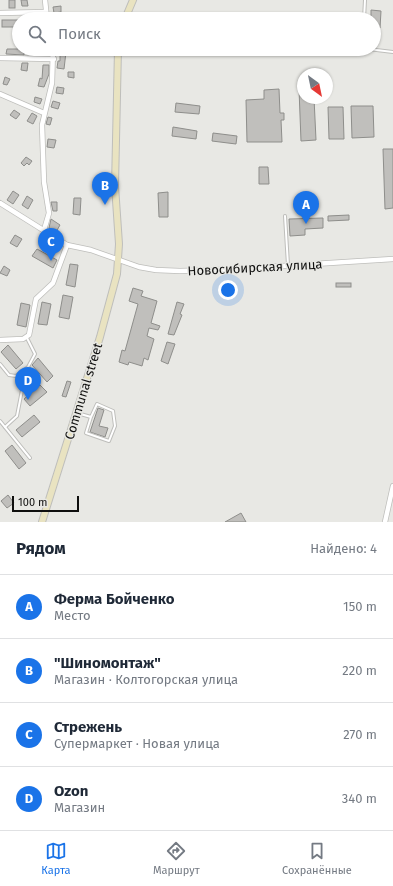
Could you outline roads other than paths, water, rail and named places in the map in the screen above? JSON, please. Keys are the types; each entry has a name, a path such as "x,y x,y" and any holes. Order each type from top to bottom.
{"main road":[{"path":"128,12 133,0"},
{"name":"Communal street","path":"42,522 100,337 119,260 115,186 118,56"}],"street":[{"path":"45,0 46,12"},
{"path":"0,13 12,13"},
{"path":"44,230 49,213 44,182 42,125 52,83 54,56"},
{"path":"0,58 54,59"},
{"path":"0,94 44,113"},
{"path":"0,203 67,245 53,283 36,299 29,335 27,338 0,340"},
{"name":"Новосибирская улица","path":"67,245 91,250 139,267 180,272 393,259"},
{"path":"385,522 393,489"}],"lane":[{"path":"364,12 365,0"},
{"path":"381,51 393,52"},
{"path":"285,216 288,266"},
{"path":"16,376 28,367 35,354 27,338"},
{"path":"0,364 10,375 16,376 28,390 40,381 28,367"},
{"path":"5,427 17,416 23,384"},
{"path":"97,404 113,411 115,426 109,441 86,433 91,417 97,404"},
{"path":"76,412 91,417"},
{"path":"0,421 30,458"}],"place":[{"name":"\"Шиномонтаж\"","path":"105,205"},
{"name":"Ферма Бойченко","path":"306,224"},
{"name":"Стрежень","path":"51,261"},
{"name":"Ozon","path":"28,400"}]}
